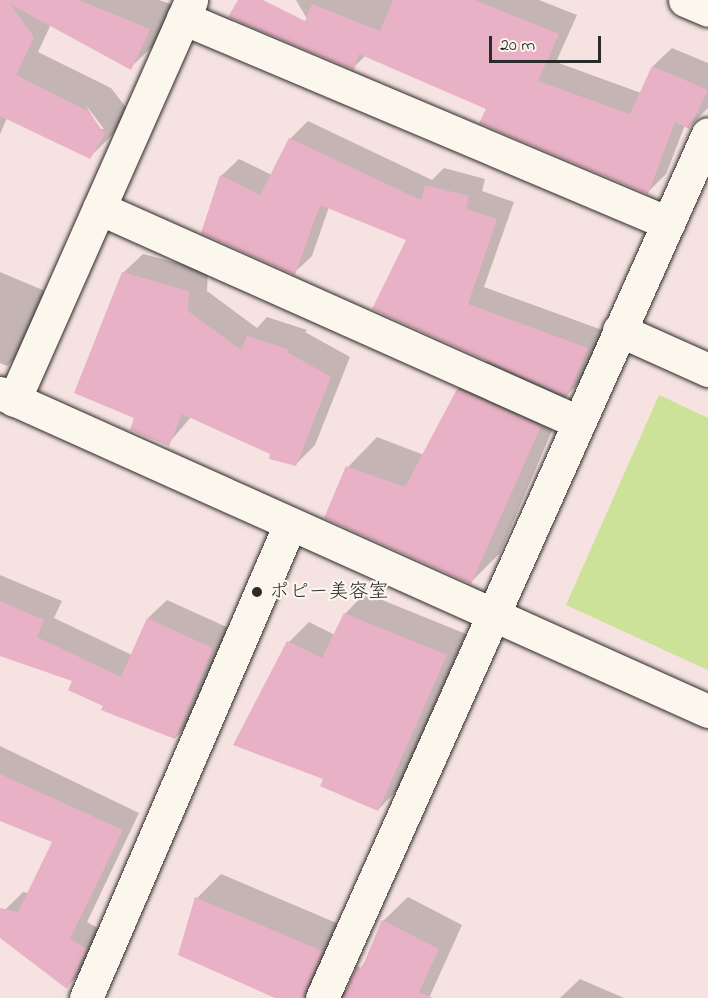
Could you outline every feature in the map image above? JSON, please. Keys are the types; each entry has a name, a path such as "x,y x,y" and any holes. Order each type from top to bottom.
{"street":[{"path":"685,0 708,10"},
{"path":"668,224 187,9 99,208 7,397 708,711"},
{"path":"322,998 491,614 708,134"},
{"path":"99,208 578,422"},
{"path":"619,330 708,370"},
{"path":"86,998 290,524"}],"green space":[{"path":"659,395 708,418 708,670 566,605"}],"building":[{"path":"0,0 79,0 150,29 131,70 10,4 34,37 16,75 88,111 105,134 90,159 0,116"},
{"path":"238,0 263,0 305,21 312,4 380,31 393,0 475,0 559,34 538,81 630,114 652,66 708,90 689,129 675,122 648,194 479,123 486,109 359,54 354,70 228,17"},
{"path":"289,138 421,200 425,185 469,196 466,209 497,219 468,304 588,348 567,397 372,309 406,240 320,205 295,275 201,233 220,175 260,195"},
{"path":"122,272 189,291 188,311 241,350 247,336 288,349 287,352 331,377 296,466 269,459 270,454 182,414 169,446 130,430 134,418 74,393"},
{"path":"457,389 541,426 471,584 324,518 346,466 405,487"},
{"path":"0,601 44,620 37,637 121,677 147,618 213,648 175,739 101,710 103,706 68,690 72,681 0,656"},
{"path":"344,613 447,655 378,811 320,786 323,779 233,745 287,641 322,658"},
{"path":"0,774 123,830 70,939 87,949 67,989 0,938 0,908 18,912 52,842 0,821"},
{"path":"195,897 322,951 304,998 275,998 178,955"},
{"path":"382,920 439,949 419,992 433,998 343,998 357,966 362,968"}],"place":[{"name":"ポピー美容室","path":"257,592"}]}
